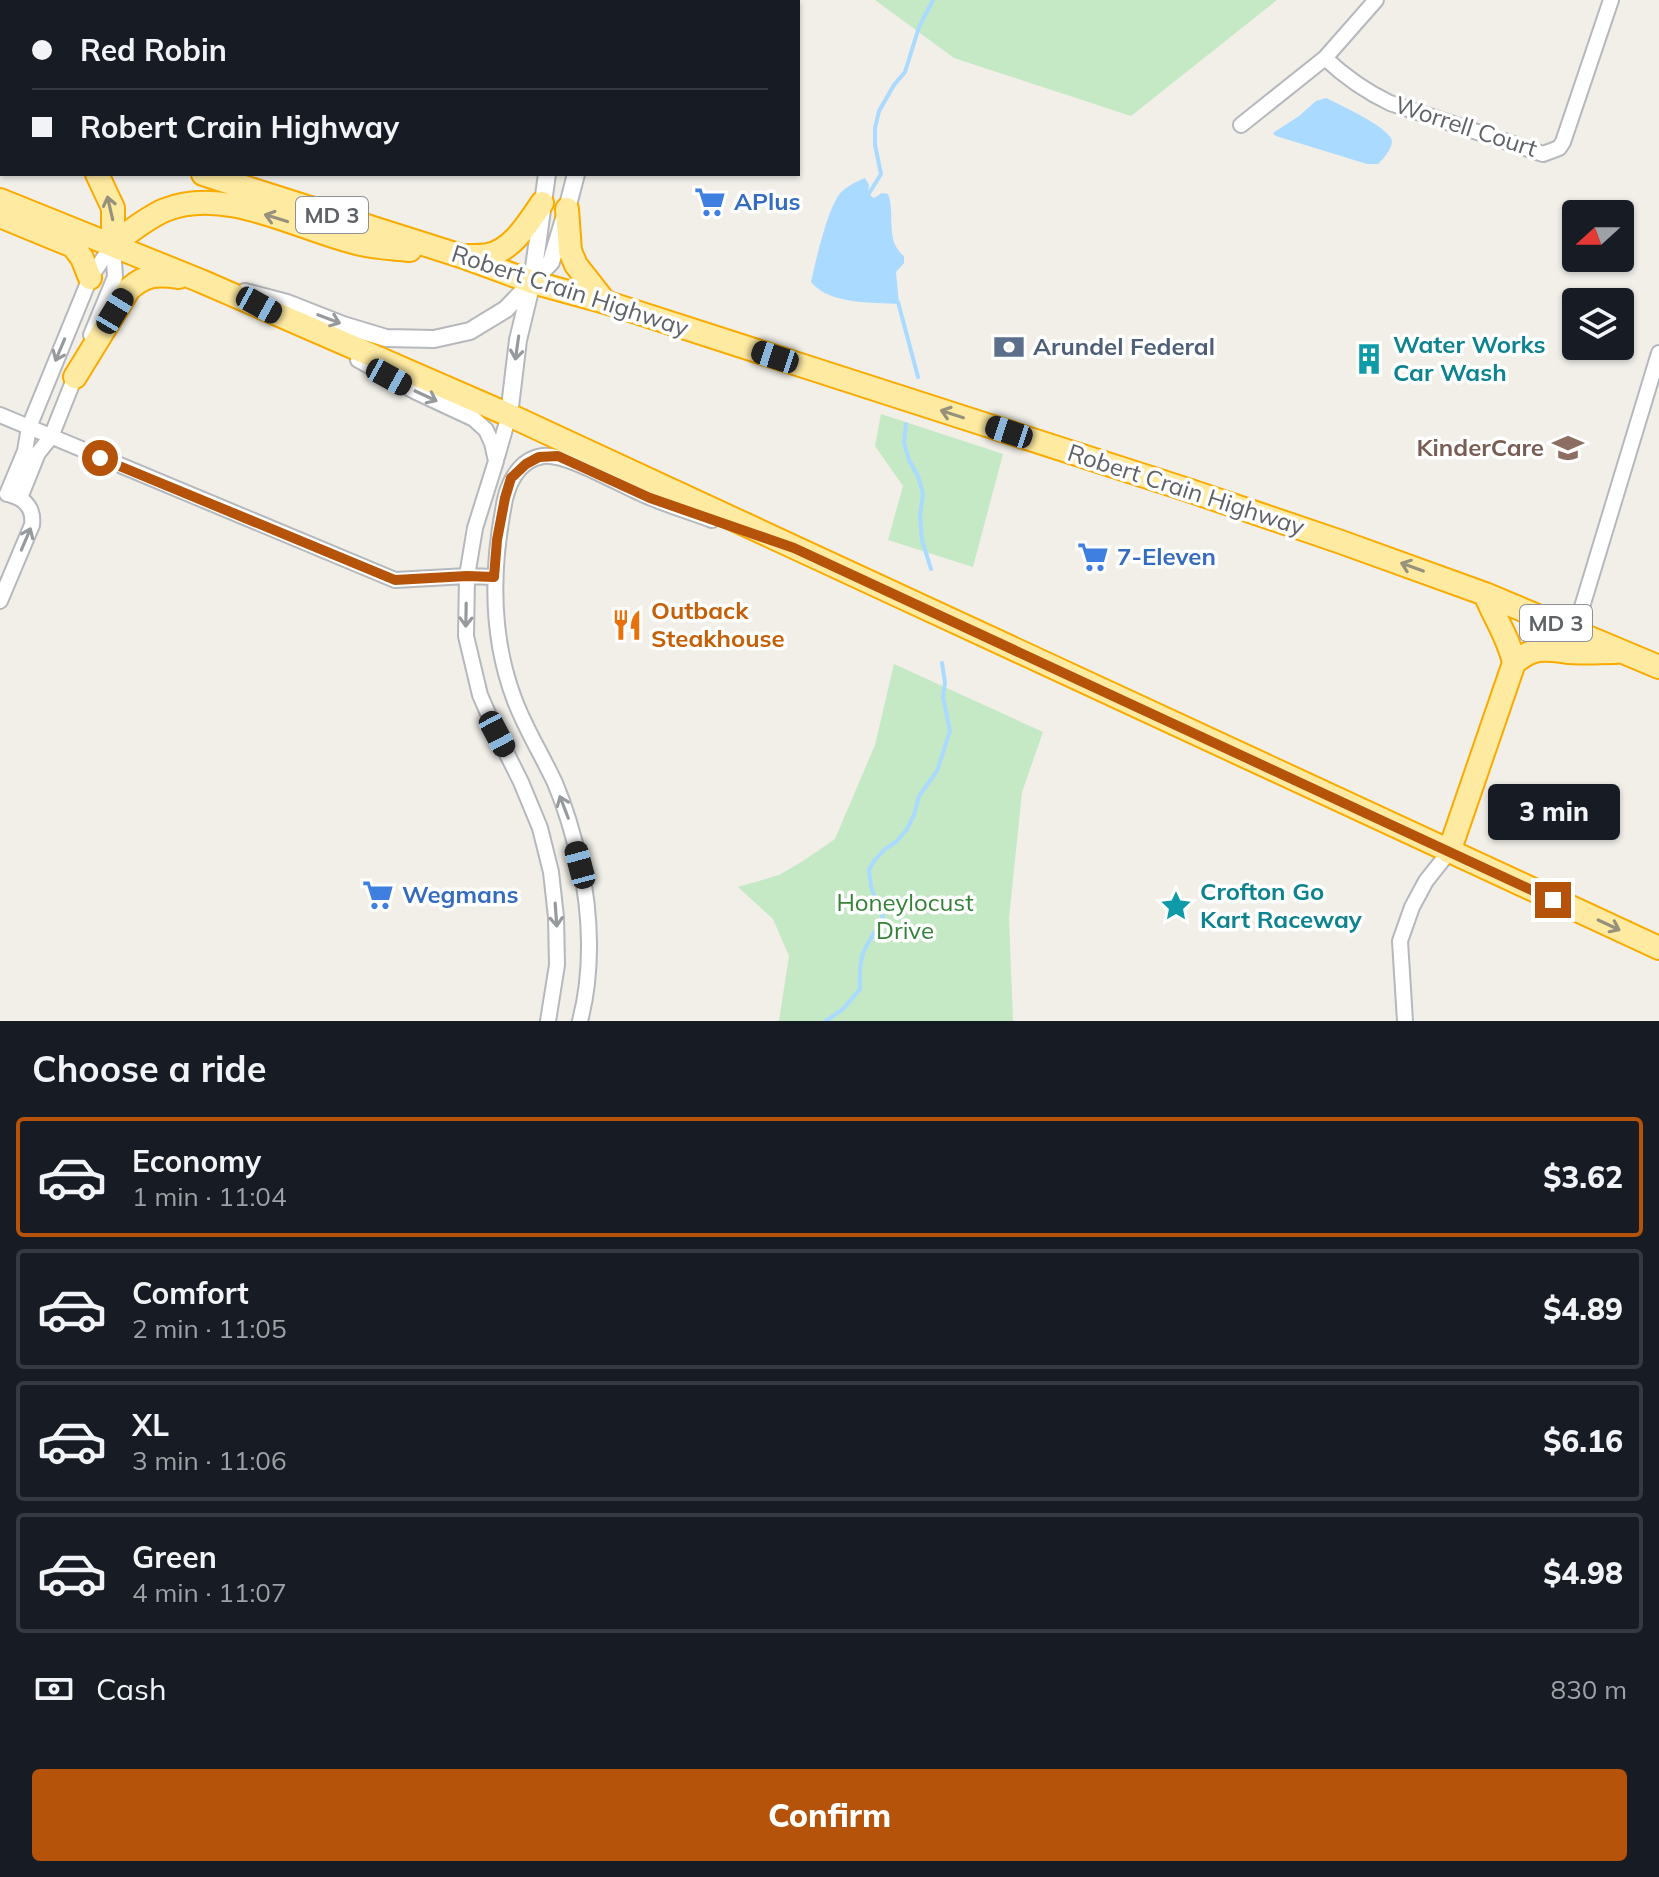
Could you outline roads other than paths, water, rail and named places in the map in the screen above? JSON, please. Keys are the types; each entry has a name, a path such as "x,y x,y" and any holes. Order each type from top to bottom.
{"highway":[{"path":"98,176 113,208 113,244"},
{"name":"Robert Crain Highway","path":"209,176 1234,505 1485,594 1659,667"},
{"path":"0,200 259,305 509,415 1659,948"},
{"path":"113,244 166,210 196,203 223,203 362,245 461,256 488,255 516,239 542,203"},
{"path":"567,209 570,251 576,265 605,302"},
{"path":"0,216 73,246 90,278"},
{"path":"75,377 129,289 141,278 160,275 201,281"},
{"path":"1485,594 1494,618 1505,635 1514,663"},
{"path":"1449,852 1514,663 1530,652 1549,648 1626,653"}],"street":[{"path":"1241,125 1325,58 1376,0"},
{"name":"Worrell Court","path":"1325,58 1352,81 1390,103 1543,154 1559,148 1563,142 1611,0"},
{"path":"547,176 532,282 518,340 509,415 475,528 467,576 466,636 480,695 540,828 551,872 557,965 548,1021"},
{"path":"201,281 287,303 386,338 434,339 470,331 506,309 551,262 575,176"},
{"path":"9,495 25,451 29,427 90,278 113,244"},
{"path":"9,495 51,437 115,277 113,244"},
{"path":"259,305 414,391 474,419 486,430 496,461"},
{"path":"1575,630 1659,353"},
{"path":"0,415 395,580 494,577"},
{"path":"580,1021 587,974 588,939 580,865 569,820 554,782 514,699 495,624 497,540 511,478 539,457 558,456 650,498 794,548"},
{"path":"0,601 33,516 29,506 9,495"},
{"path":"1405,1021 1400,941 1412,907 1426,881 1449,852"}],"water":[{"path":"1326,98 1363,117 1389,136 1391,147 1378,164 1367,164 1273,133 1316,101"},
{"path":"865,178 869,185 868,194 874,198 882,193 888,194 892,235 904,256 904,263 896,272 899,304 840,299 811,282 829,214 838,196 850,185"}],"waterway":[{"path":"868,195 881,174 875,145 879,111 905,72 919,27 933,0"},
{"path":"898,302 918,377"},
{"path":"906,424 904,443 923,494 920,515 922,540 931,569"},
{"path":"826,1021 843,1009 860,989 862,958 883,918 871,887 869,870 885,849 907,829 919,796 937,771 950,731 943,697 945,683 942,663"}],"place":[{"name":"APlus","path":"710,202"},
{"name":"Arundel Federal","path":"1009,347"},
{"name":"Water Works Car Wash","path":"1369,359"},
{"name":"KinderCare","path":"1568,448"},
{"name":"7-Eleven","path":"1093,557"},
{"name":"Outback Steakhouse","path":"627,625"},
{"name":"Wegmans","path":"378,895"},
{"name":"Crofton Go Kart Raceway","path":"1176,906"}],"park label":[{"name":"Honeylocust Drive","path":"905,917"}]}
